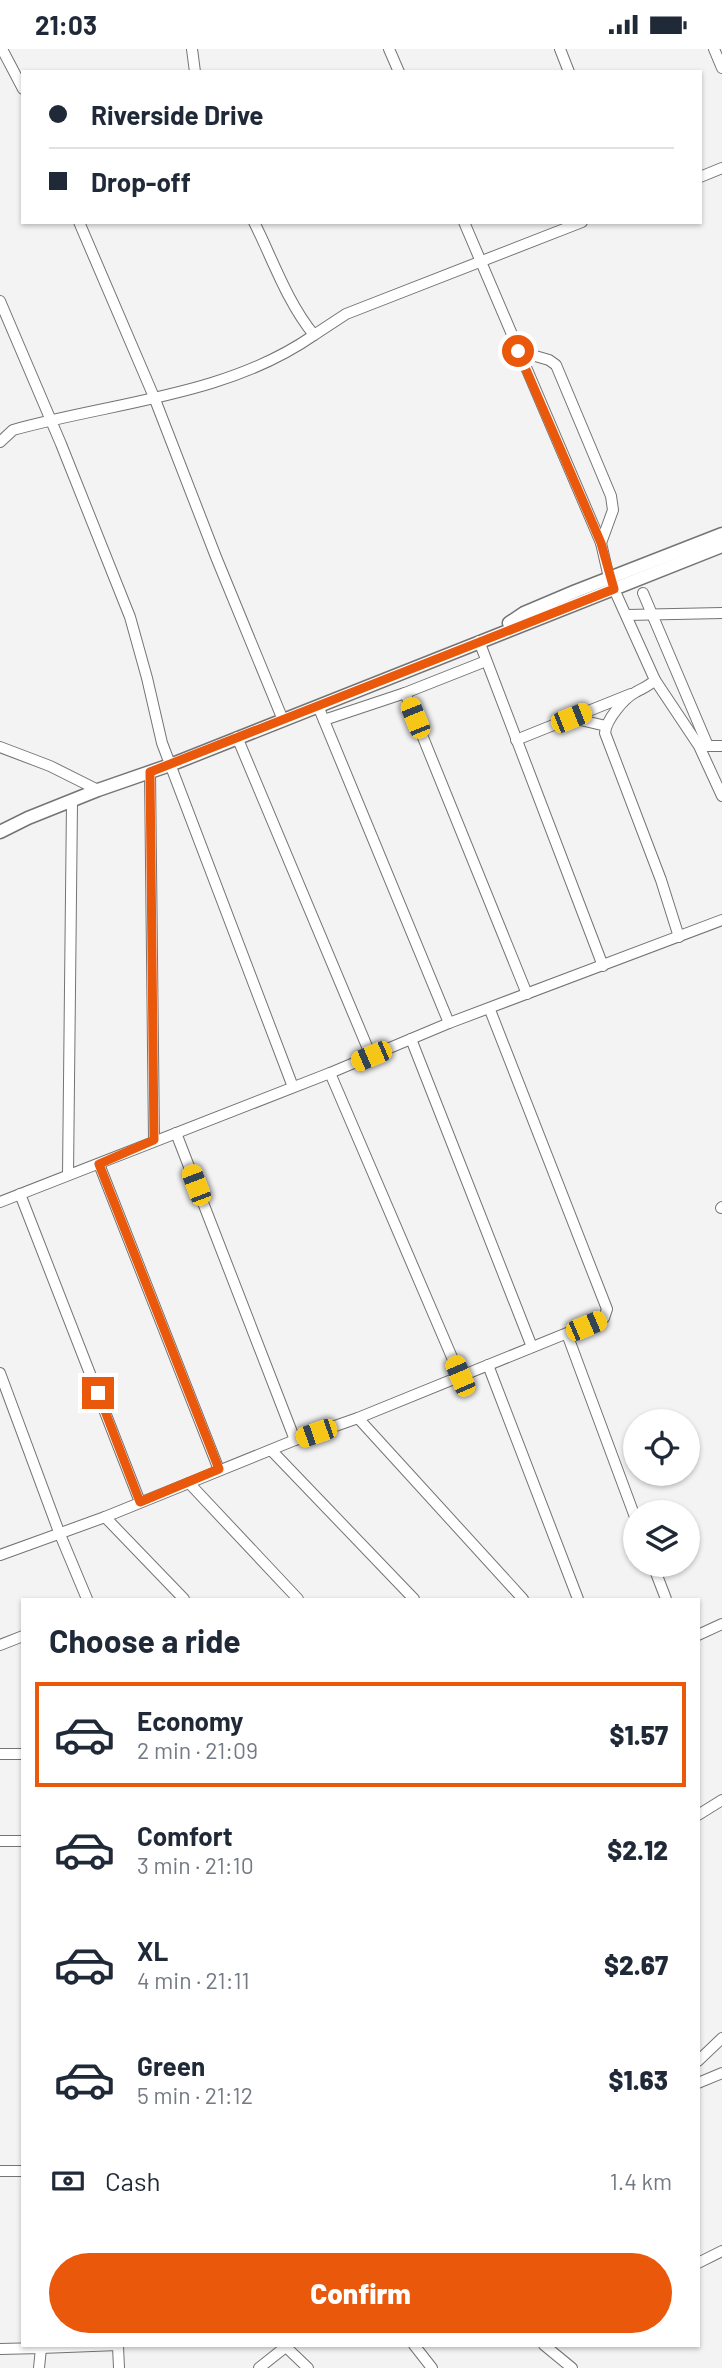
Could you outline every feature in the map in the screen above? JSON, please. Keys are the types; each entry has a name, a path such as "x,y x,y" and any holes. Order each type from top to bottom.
{"street":[{"path":"2,49 21,85"},
{"path":"192,49 195,70"},
{"path":"389,49 398,70"},
{"path":"560,49 568,70"},
{"path":"714,49 722,68"},
{"path":"702,176 722,168"},
{"path":"80,224 154,397 283,720"},
{"path":"255,224 302,321 314,335"},
{"path":"465,224 601,543 611,584 656,680 704,746"},
{"path":"0,442 13,431 51,420 154,397 246,371 294,349 346,314 577,224"},
{"path":"0,301 130,617 162,743 293,1087"},
{"path":"518,351 549,360 556,365 611,496 613,510 601,543"},
{"path":"0,832 97,790 170,765 479,641 722,534"},
{"path":"611,584 722,546"},
{"path":"643,593 722,796"},
{"path":"627,615 722,613"},
{"path":"479,641 603,966"},
{"path":"324,720 405,693 486,661"},
{"path":"516,740 648,687 656,680"},
{"path":"635,692 606,726 607,740 662,880 679,937"},
{"path":"405,693 527,994"},
{"path":"318,706 449,1023"},
{"path":"571,718 606,726"},
{"path":"237,737 371,1056"},
{"path":"704,746 722,746"},
{"path":"0,747 50,766 97,790"},
{"path":"150,772 154,1140"},
{"path":"68,1175 72,802"},
{"path":"0,1202 330,1073 449,1023 490,1010 722,920"},
{"path":"0,1555 358,1418 604,1318 607,1309 490,1010"},
{"path":"411,1039 532,1347"},
{"path":"330,1073 460,1376"},
{"path":"176,1133 295,1440"},
{"path":"99,1164 219,1469"},
{"path":"20,1194 140,1502"},
{"path":"567,1334 629,1500"},
{"path":"488,1365 578,1598"},
{"path":"0,1373 59,1532 88,1598"},
{"path":"358,1418 522,1598"},
{"path":"272,1451 413,1598"},
{"path":"189,1483 297,1598"},
{"path":"105,1517 183,1598"},
{"path":"658,1577 666,1598"},
{"path":"700,1634 722,1624"},
{"path":"0,1645 21,1637"},
{"path":"0,1754 21,1754"},
{"path":"700,1814 722,1800"},
{"path":"0,1841 21,1841"},
{"path":"700,2059 722,2038"},
{"path":"700,2082 722,2073"},
{"path":"0,2171 21,2171"},
{"path":"700,2262 722,2252"},
{"path":"0,2349 27,2347"},
{"path":"39,2368 41,2347"},
{"path":"118,2347 119,2368"},
{"path":"259,2368 286,2347"},
{"path":"288,2347 307,2368"},
{"path":"416,2347 432,2368"},
{"path":"546,2347 572,2368"}],"route":[{"path":"98,1393 140,1502 219,1469 99,1164 154,1140 150,772 614,589 601,543 518,351"}]}
